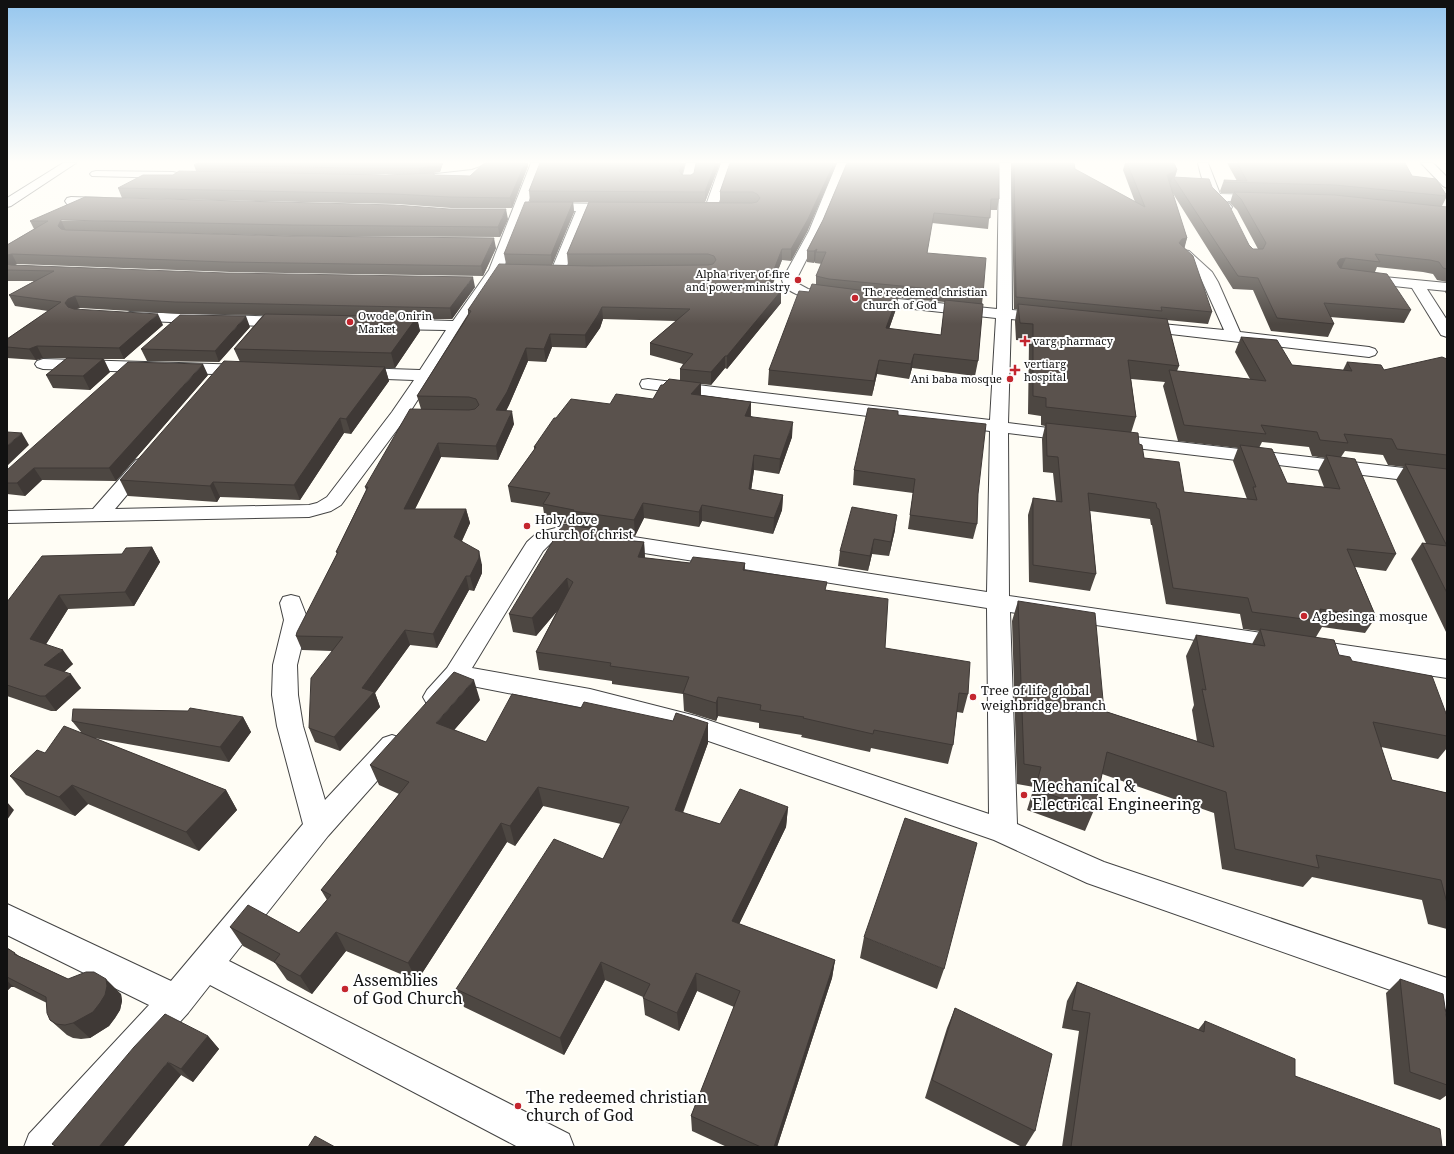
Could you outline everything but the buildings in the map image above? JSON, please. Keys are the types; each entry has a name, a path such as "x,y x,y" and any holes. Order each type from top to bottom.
{"street":[{"path":"7,517 291,512 309,511 324,507 334,501 340,494 399,415 457,326 506,243 512,217"},
{"path":"543,271 565,271 581,217"},
{"path":"821,217 789,280 790,285 802,291 847,298 1060,320"},
{"path":"1003,831 998,602 999,427 1004,314 1005,217"},
{"path":"491,243 506,243"},
{"path":"1184,254 1205,272 1211,282 1234,336"},
{"path":"485,278 511,270"},
{"path":"1348,277 1447,287"},
{"path":"1417,285 1447,332"},
{"path":"118,316 180,320 302,323"},
{"path":"163,336 180,320"},
{"path":"209,387 265,322"},
{"path":"371,324 457,326"},
{"path":"1123,326 1234,336 1369,352"},
{"path":"111,382 146,351"},
{"path":"43,364 262,370"},
{"path":"340,372 424,375"},
{"path":"648,384 999,427 1447,479"},
{"path":"399,415 421,415"},
{"path":"98,516 153,451"},
{"path":"42,1147 176,1001 318,827 456,674 535,547 544,538 563,533 998,602 1447,669"},
{"path":"291,603 296,620 285,665 285,695 290,726 318,827"},
{"path":"456,674 590,698 696,726 1003,831 1098,873 1447,994"},
{"path":"7,919 176,1001"},
{"path":"206,966 556,1147"}],"place":[{"name":"Alpha river of fire and power ministry","path":"798,280"},
{"name":"The reedemed christian church of God","path":"855,298"},
{"name":"Owode Onirin Market","path":"350,322"},
{"name":"varg pharmacy","path":"1025,341"},
{"name":"vertiarg hospital","path":"1015,370"},
{"name":"Ani baba mosque","path":"1010,379"},
{"name":"Holy dove church of christ","path":"527,526"},
{"name":"Agbesinga mosque","path":"1304,616"},
{"name":"Tree of life global weighbridge branch","path":"973,697"},
{"name":"Mechanical & Electrical Engineering","path":"1024,795"},
{"name":"Assemblies of God Church","path":"345,989"},
{"name":"The redeemed christian church of God","path":"518,1106"}]}
